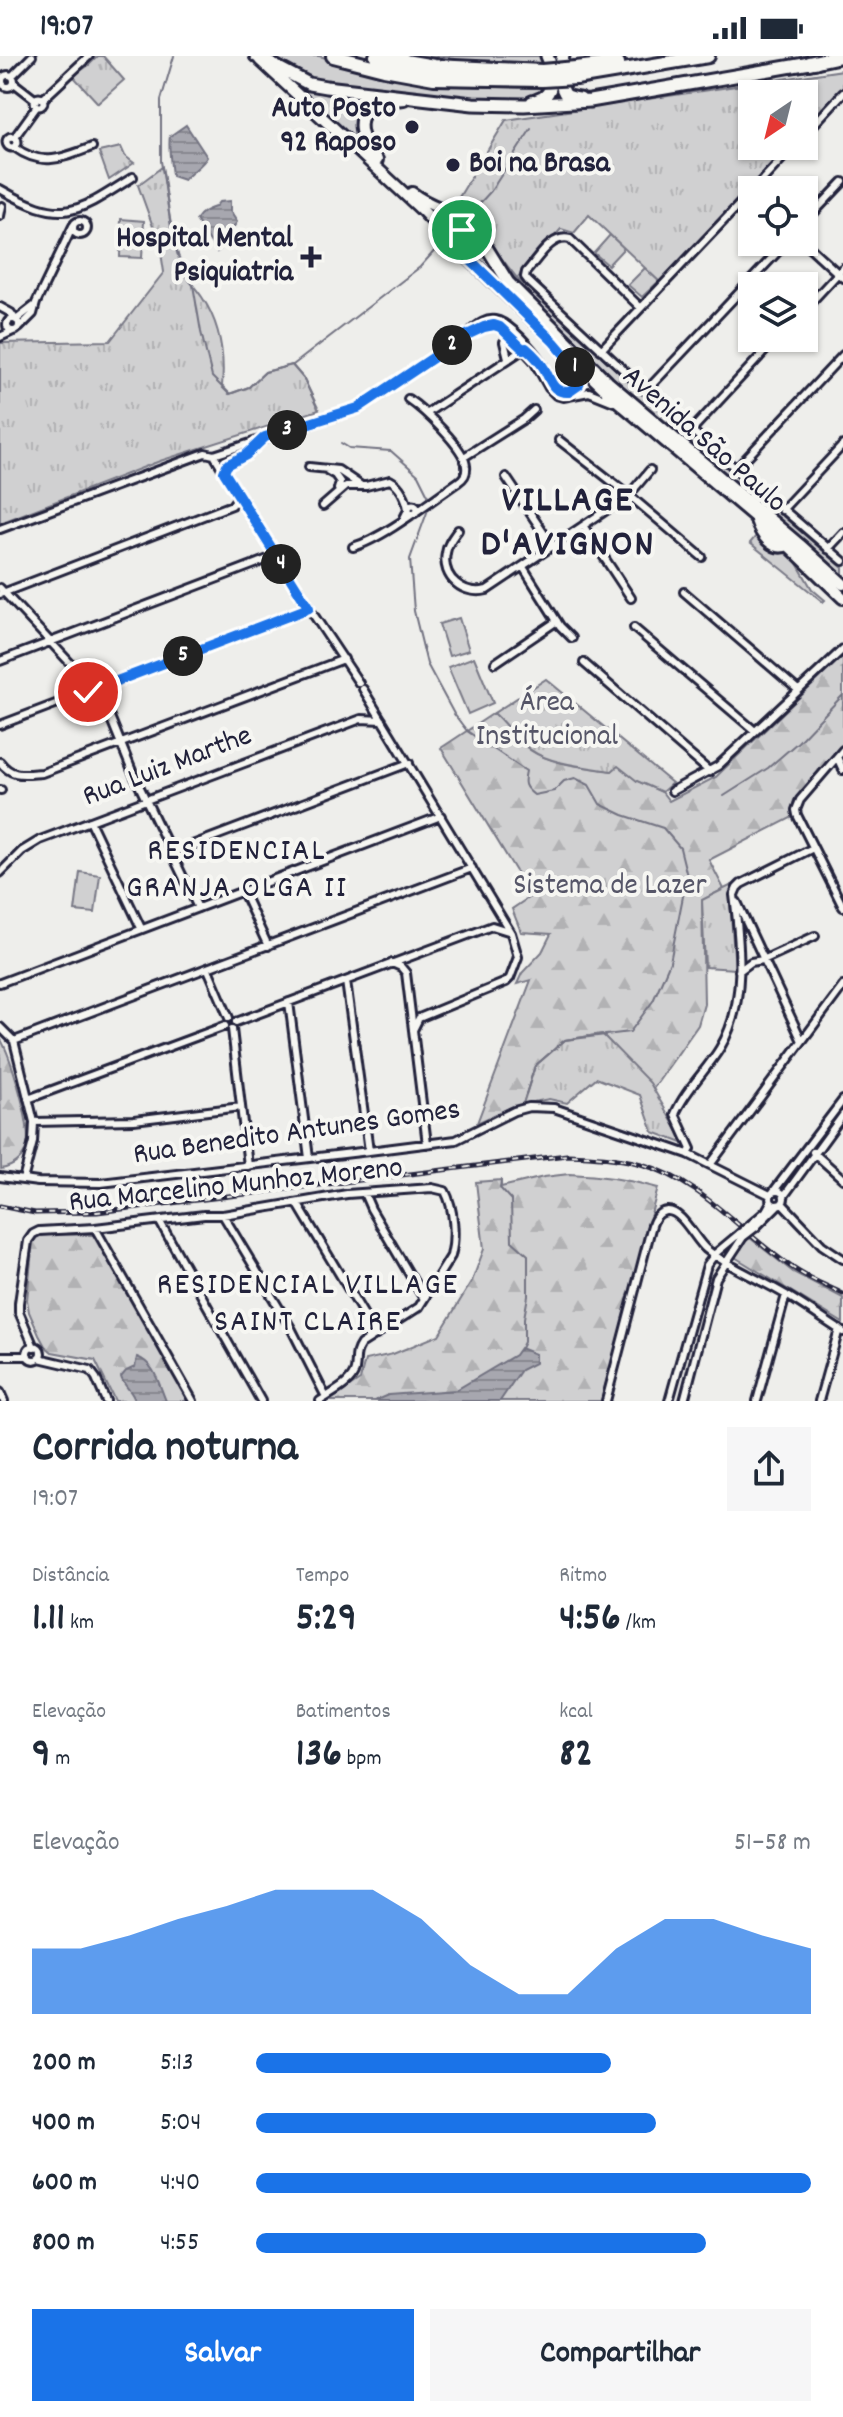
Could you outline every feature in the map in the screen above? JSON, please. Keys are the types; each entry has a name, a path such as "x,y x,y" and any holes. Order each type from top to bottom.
{"highway":[{"path":"256,56 309,84 473,104 524,105 590,101 842,57"},
{"path":"333,56 434,78 576,73 708,56"},
{"path":"376,56 434,66 542,75"},
{"path":"524,105 541,99 550,89 550,61 547,56"},
{"path":"563,56 564,92 569,97 590,101"},
{"path":"576,73 665,56"}],"main road":[{"name":"Avenida São Paulo","path":"256,56 423,211 554,342 631,413 788,545 843,598"},
{"name":"Avenida São Paulo","path":"413,98 384,101 371,106 361,122 363,141 369,153 416,197 466,220 474,227 508,282 608,382 843,584"},
{"path":"460,250 456,243 458,233 467,227 474,227"}],"street":[{"path":"1,81 9,87 32,56"},
{"path":"0,151 17,142 14,138 38,102 89,56"},
{"path":"13,80 38,102"},
{"path":"818,120 843,93"},
{"path":"10,146 28,157 44,160 92,147"},
{"path":"766,176 781,160"},
{"path":"0,189 39,209 70,212 88,206 133,177"},
{"path":"818,208 843,182"},
{"path":"0,216 2,206"},
{"path":"601,350 738,206"},
{"path":"0,334 16,330 33,314 72,232"},
{"path":"641,308 570,239 562,237 555,240 526,272 528,281 601,350 843,561"},
{"path":"818,254 841,273 818,296"},
{"path":"646,391 774,256"},
{"path":"0,334 36,303"},
{"path":"0,307 11,313 9,329 16,330"},
{"path":"12,322 19,323 16,330"},
{"path":"0,529 205,453 214,455 358,408 467,335 494,325 528,345 553,387 569,392 579,385 577,369 554,342"},
{"path":"512,334 556,395 594,393 631,413"},
{"path":"508,358 504,342 512,334"},
{"path":"427,413 523,349 528,349 543,367"},
{"path":"691,431 764,352"},
{"path":"735,470 843,355"},
{"path":"353,547 366,543 403,519 412,509 430,501 464,477 464,457 427,413 408,399"},
{"path":"464,457 534,410"},
{"path":"224,472 227,465 246,455 265,437"},
{"path":"559,440 702,557"},
{"path":"782,510 843,445"},
{"path":"214,455 375,707 511,933 518,957 510,978 500,986 419,1018 413,1030"},
{"path":"309,467 338,470 364,486"},
{"path":"320,468 345,485 364,486 392,481 412,509"},
{"path":"458,530 449,544 445,560 450,576 461,587 477,592 487,590 629,495 650,470"},
{"path":"345,485 342,477 349,476"},
{"path":"506,477 553,547"},
{"path":"323,506 345,485"},
{"path":"198,908 133,773 102,697 1,591 232,505 239,496"},
{"path":"584,527 631,598"},
{"path":"828,549 843,533"},
{"path":"0,661 276,556"},
{"path":"523,567 557,621 572,638"},
{"path":"684,592 798,690"},
{"path":"0,725 309,608"},
{"path":"495,663 557,621"},
{"path":"634,628 755,731"},
{"path":"672,791 710,772 843,649"},
{"path":"0,762 13,774 42,773 344,659"},
{"path":"584,663 710,772"},
{"path":"361,719 375,707"},
{"path":"361,719 382,720"},
{"name":"Rua Luiz Marthe","path":"0,873 31,844 361,719"},
{"path":"843,750 797,805 797,815 843,907"},
{"path":"837,757 843,770"},
{"path":"171,853 409,763"},
{"path":"0,983 441,816"},
{"path":"90,821 141,928"},
{"path":"688,1154 691,1149 675,1114 722,1045 736,1005 739,971 734,895 741,884 813,848"},
{"path":"14,1041 472,868"},
{"path":"243,892 268,946"},
{"path":"734,895 793,1023 805,1038"},
{"path":"492,926 497,909"},
{"path":"28,1099 492,926 511,933"},
{"path":"739,971 751,962 763,960 815,936"},
{"path":"414,955 406,967 406,973 427,1144"},
{"path":"392,963 406,973"},
{"path":"208,969 230,1024 248,1166"},
{"path":"346,981 369,1151"},
{"path":"710,1165 843,986"},
{"path":"289,1002 309,1158"},
{"path":"410,1004 420,1013 430,1013"},
{"path":"0,1027 14,1041 34,1122 33,1142 23,1180"},
{"path":"776,1199 808,1147 843,1100"},
{"path":"34,1122 134,1120 241,1107"},
{"name":"Rua Benedito Antunes Gomes","path":"0,1177 101,1183 427,1144 456,1140 514,1111 529,1107 554,1108 688,1154 776,1199 822,1245 843,1259"},
{"path":"669,1401 707,1265 714,1255 754,1225 843,1115"},
{"path":"808,1147 843,1179"},
{"name":"Rua Marcelino Munhoz Moreno","path":"34,1347 19,1312 19,1303 28,1241 39,1231 160,1222 364,1193 432,1188 445,1191 451,1208 453,1246 451,1256 424,1299"},
{"path":"223,1215 291,1328 323,1399 349,1381 355,1368 356,1351 361,1344 413,1312 424,1299 364,1193"},
{"path":"297,1203 376,1335"},
{"path":"606,1401 648,1240 655,1218 663,1212 674,1212 679,1216 696,1239 714,1255 841,1330 819,1401"},
{"path":"160,1222 261,1401"},
{"path":"95,1228 193,1401"},
{"path":"684,1401 716,1278 741,1235"},
{"path":"757,1401 786,1295"},
{"path":"28,1356 29,1349 34,1347 40,1350 39,1358"},
{"path":"0,1356 28,1356 33,1360 39,1358 90,1370 106,1401"},
{"path":"0,1392 4,1401"}],"green space":[{"path":"98,56 103,56 124,80 98,103 73,76"},
{"path":"267,56 319,56 393,76 457,86 546,88 544,93 529,99 512,100 410,93 316,81"},
{"path":"421,56 542,56 546,63 472,62"},
{"path":"843,70 843,90 818,116 818,80 776,80"},
{"path":"291,80 378,96 363,106 355,117 359,142 377,166"},
{"path":"738,86 738,160 777,160 762,176 738,176 738,201 661,283 589,215 574,233 561,229 517,278 472,221 453,207 506,120"},
{"path":"121,147 125,156 134,163 109,180 99,152"},
{"path":"162,167 181,265 208,307 217,329 223,362 222,386 230,394 249,387 265,372 292,365 304,379 319,410 160,461 0,523 0,343 110,341 164,272 160,246 138,185"},
{"path":"385,173 415,197 464,224 456,228 452,240"},
{"path":"121,219 144,221 142,258 120,257"},
{"path":"464,232 476,235 509,288 843,588 843,593 543,326 461,243 460,236"},
{"path":"610,235 624,248 608,265 594,253"},
{"path":"496,252 510,272 664,414 843,568 843,579 623,391 510,278"},
{"path":"645,268 659,281 642,297 628,285"},
{"path":"762,529 791,553 812,589 825,600 823,602 750,543"},
{"path":"459,618 469,650 449,656 439,624"},
{"name":"Sistema de Lazer","path":"843,656 843,746 794,800 793,817 709,860 724,889 702,900 704,1004 698,1025 653,1089 602,1034 565,1040 535,1066 523,1104 477,1123 531,980 517,984 522,973 542,952 551,934 521,932 512,909 531,896 441,748 494,713 520,742 539,755 570,765 612,771 618,765 637,781 662,792 669,801 716,777"},
{"path":"474,657 493,703 468,714 448,667"},
{"name":"Área Institucional","path":"546,679 672,783 662,792 637,781 618,766 612,771 570,764 548,759 526,746 494,713"},
{"path":"80,872 100,875 95,913 75,911"},
{"path":"732,885 730,900 735,969 705,967 702,900"},
{"path":"602,1034 650,1083 685,1144 653,1132 640,1095 596,1078 567,1103 549,1099 523,1104 535,1066 565,1040"},
{"path":"0,1038 20,1091 28,1136 26,1151 21,1158 1,1169"},
{"path":"569,1174 614,1178 658,1188 601,1401 328,1401 360,1380 365,1360 393,1354 439,1335 472,1281 484,1249 476,1182 501,1180 501,1187"},
{"path":"39,1234 94,1235 189,1401 115,1401 95,1360 52,1352 45,1346 29,1312 27,1300 33,1240"},
{"path":"750,1238 793,1272 843,1298 843,1323 733,1256 743,1240"}],"shaded area":[{"path":"186,125 207,157 184,180 172,176 169,140"},
{"path":"230,201 230,211 237,222 217,252 196,220 219,202"},
{"path":"520,1348 535,1354 535,1363 521,1370 500,1401 374,1401 388,1395 456,1390 515,1355"},
{"path":"137,1357 152,1369 166,1401 135,1401 121,1377 135,1367"}],"waterway":[{"path":"174,56 161,100 161,161 173,240 183,270 193,285 212,377 229,394 249,387 265,372 292,365 304,379 316,405"},
{"path":"469,215 491,191 531,129"},
{"path":"293,365 420,267 438,247"},
{"path":"341,443 349,448 391,451 418,475 429,497"},
{"path":"429,507 410,559 414,611 427,664 454,714 467,731 526,771 525,785 534,795 554,791 564,781 575,778 589,785 600,804 663,828 680,848 687,876 670,962 653,1001 630,1032 565,1040 535,1066 526,1094"},
{"path":"724,796 768,768 843,695"},
{"path":"501,1180 500,1188 511,1200 512,1241 528,1255 528,1296 524,1342 520,1350"}],"railway":[{"path":"0,1206 35,1213 97,1212 567,1155 604,1157 641,1164 683,1183 793,1268 843,1294"}],"place":[{"name":"Auto Posto 92 Raposo","path":"412,127"},
{"name":"Boi na Brasa","path":"453,165"},
{"name":"Hospital Mental Psiquiatria","path":"311,257"}],"district":[{"name":"VILLAGE D'AVIGNON","path":"568,524"},
{"name":"RESIDENCIAL GRANJA OLGA II","path":"237,872"},
{"name":"RESIDENCIAL VILLAGE SAINT CLAIRE","path":"308,1306"}],"route":[{"path":"88,692 309,608 224,472 227,465 246,455 265,437 358,408 467,335 490,325 500,327 523,349 526,348 557,390 569,392 579,385 577,369 554,342 460,250 456,243 462,230"}]}
